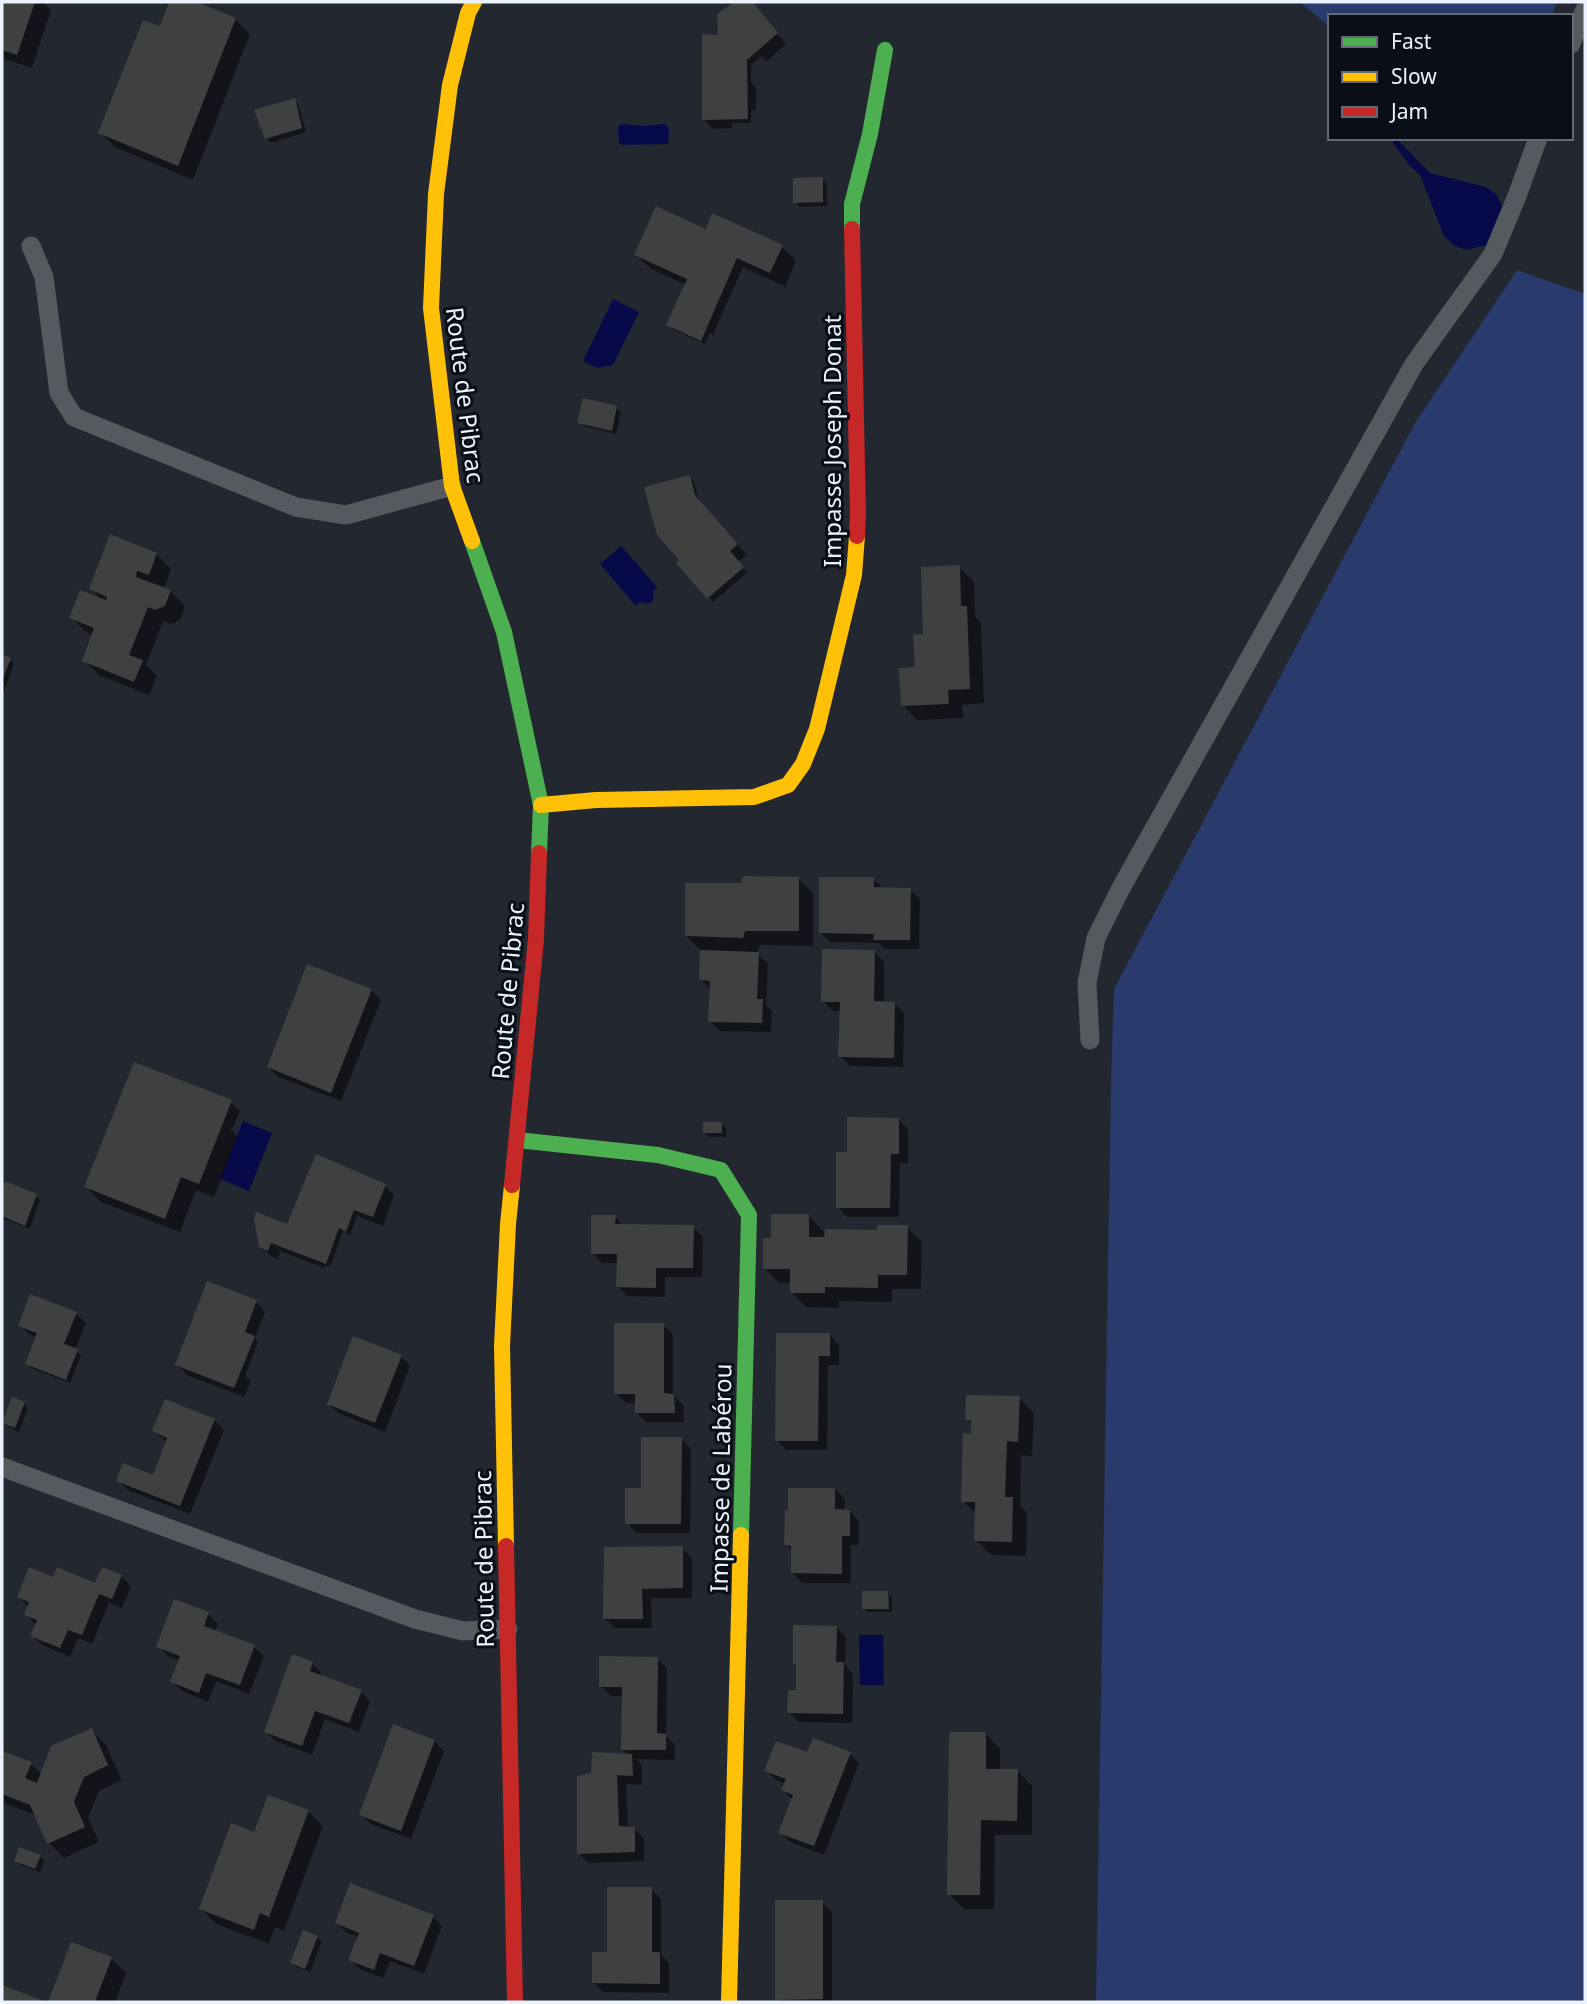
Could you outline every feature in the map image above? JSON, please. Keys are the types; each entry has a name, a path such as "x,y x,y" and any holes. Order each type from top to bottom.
{"street":[{"name":"Route de Pibrac","path":"474,2 468,13 450,85 436,194 431,309 452,486 504,632 541,805 536,939 508,1224 502,1346 515,2002"},
{"name":"Impasse Joseph Donat","path":"541,805 596,800 754,797 788,785 803,764 817,729 854,575 858,514 852,204 870,134 885,50"},
{"name":"Impasse de Labérou","path":"517,1140 658,1155 722,1170 750,1215 730,2002"}],"lane":[{"path":"1573,39 1585,9"},
{"path":"1090,1040 1087,983 1096,938 1121,888 1415,364 1493,254 1537,140"},
{"path":"31,246 44,277 59,393 75,417 296,507 346,515 452,486"},
{"path":"2,1467 415,1619 463,1631 508,1629"}],"shaded area":[{"path":"1300,2 1557,2 1552,14 1328,14 1328,25"},
{"path":"665,124 669,128 668,144 622,145 619,142 618,126"},
{"path":"1398,140 1430,173 1486,187 1496,194 1504,209 1491,244 1466,250 1455,246 1444,236 1420,175 1393,143"},
{"path":"1517,270 1585,294 1585,2002 1096,2002 1114,989 1415,423"},
{"path":"613,299 639,312 613,365 597,368 583,361"},
{"path":"621,546 657,587 649,604 640,602 636,606 600,564"},
{"path":"243,1121 272,1133 249,1191 220,1179"},
{"path":"859,1635 883,1635 884,1685 860,1685"}],"building":[{"path":"2,2 35,2 17,55 2,50"},
{"path":"169,2 197,2 236,18 178,166 98,133 143,20 160,26"},
{"path":"734,2 753,2 778,33 747,60 748,119 702,120 702,34 718,35 717,14"},
{"path":"295,98 302,128 265,139 254,110"},
{"path":"823,177 823,202 793,203 793,178"},
{"path":"656,206 706,229 712,213 783,245 770,273 737,258 701,341 666,325 687,279 634,255"},
{"path":"583,398 617,406 612,431 577,423"},
{"path":"690,475 695,495 738,544 730,551 744,567 707,599 676,563 679,560 657,535 644,487"},
{"path":"110,534 157,553 149,575 137,571 136,577 171,590 165,606 155,610 148,607 129,655 143,660 134,682 82,661 94,628 69,618 80,590 106,600 107,597 89,589"},
{"path":"960,565 961,606 967,606 970,689 948,690 949,704 901,706 899,668 915,667 913,635 923,634 921,567"},
{"path":"2,654 11,658 2,681"},
{"path":"743,876 799,877 799,931 745,931 743,938 685,936 685,883 741,883"},
{"path":"819,877 874,877 874,887 911,888 910,940 873,940 874,934 819,933"},
{"path":"822,949 875,950 874,1001 895,1002 894,1058 838,1057 840,1002 821,1002"},
{"path":"700,950 759,952 757,999 763,999 762,1023 708,1022 710,981 699,980"},
{"path":"307,964 372,989 331,1093 267,1067"},
{"path":"134,1062 232,1100 199,1184 181,1177 165,1219 84,1187"},
{"path":"847,1117 899,1118 899,1154 891,1154 890,1208 836,1208 836,1152 847,1152"},
{"path":"703,1122 722,1122 722,1133 703,1133"},
{"path":"316,1154 386,1184 373,1217 354,1210 346,1232 339,1228 326,1264 271,1243 268,1251 259,1247 254,1219 256,1212 287,1224"},
{"path":"5,1181 37,1194 25,1226 2,1216 2,1190"},
{"path":"771,1214 809,1214 809,1237 824,1237 825,1229 877,1230 877,1225 908,1225 907,1275 878,1275 878,1288 825,1287 825,1293 790,1293 790,1269 763,1269 763,1238 771,1238"},
{"path":"591,1215 616,1215 615,1224 694,1225 693,1268 656,1268 656,1288 616,1287 617,1254 591,1254"},
{"path":"207,1281 257,1300 245,1332 255,1336 234,1388 175,1365"},
{"path":"30,1294 77,1312 64,1344 78,1349 66,1380 25,1364 37,1333 18,1326"},
{"path":"614,1323 664,1323 664,1393 674,1394 675,1413 635,1413 635,1394 614,1394"},
{"path":"776,1333 830,1333 830,1356 819,1356 818,1441 775,1441"},
{"path":"353,1336 402,1355 375,1423 327,1404"},
{"path":"966,1395 1020,1396 1018,1442 1007,1441 1005,1497 1013,1497 1012,1542 974,1541 975,1502 961,1502 963,1433 971,1434 971,1420 965,1420"},
{"path":"12,1397 25,1402 15,1428 2,1423"},
{"path":"165,1399 215,1419 180,1506 116,1481 123,1463 153,1475 167,1438 152,1431"},
{"path":"641,1437 682,1437 681,1524 625,1524 625,1488 641,1488"},
{"path":"788,1488 835,1488 835,1509 850,1510 850,1536 842,1536 842,1574 791,1573 791,1546 784,1545"},
{"path":"683,1546 683,1588 642,1589 643,1619 603,1619 604,1547"},
{"path":"29,1567 53,1577 57,1567 95,1583 102,1567 122,1575 112,1599 99,1594 82,1635 68,1630 60,1648 30,1636 37,1620 24,1615 29,1602 17,1597"},
{"path":"862,1591 888,1591 889,1609 862,1609"},
{"path":"174,1599 209,1612 204,1626 255,1645 240,1685 206,1673 199,1693 170,1682 180,1656 156,1647"},
{"path":"793,1625 837,1626 836,1662 844,1662 843,1714 787,1713 788,1690 796,1690"},
{"path":"292,1654 313,1662 310,1671 362,1690 349,1723 315,1711 302,1746 264,1732"},
{"path":"599,1656 658,1657 657,1733 666,1734 666,1750 621,1750 622,1687 599,1687"},
{"path":"393,1724 435,1740 401,1831 359,1815"},
{"path":"92,1728 108,1765 84,1777 74,1802 85,1827 47,1844 30,1805 2,1794 2,1751 32,1762 25,1778 37,1783 51,1746"},
{"path":"949,1732 986,1732 986,1769 1018,1769 1017,1821 981,1820 980,1895 947,1895"},
{"path":"813,1738 851,1752 814,1846 778,1833 793,1795 781,1790 786,1779 764,1771 776,1741 807,1752"},
{"path":"592,1752 632,1754 633,1776 617,1775 619,1826 635,1827 635,1852 577,1854 577,1776 591,1773"},
{"path":"268,1795 309,1810 269,1917 260,1913 254,1930 199,1909 231,1823 254,1832"},
{"path":"19,1847 41,1855 35,1869 14,1861"},
{"path":"350,1883 434,1915 414,1966 380,1953 374,1970 348,1960 359,1933 335,1923"},
{"path":"607,1887 652,1887 652,1952 660,1952 660,1984 592,1983 592,1952 607,1952"},
{"path":"775,1900 823,1900 823,1999 775,2000"},
{"path":"303,1930 318,1936 305,1969 290,1963"},
{"path":"71,1942 112,1957 95,2002 48,2002"},
{"path":"2,1985 46,2002 2,2002"}],"traffic: fast":[{"path":"852,229 852,204 870,134 885,50"},
{"path":"472,541 504,632 541,805 539,853"},
{"path":"517,1140 658,1155 721,1170 749,1215 741,1535"}],"traffic: slow":[{"path":"472,541 452,486 431,308 436,194 450,85 468,13 474,2"},
{"path":"541,805 596,800 754,797 788,785 803,764 817,729 854,575 857,536"},
{"path":"506,1546 502,1346 512,1185"},
{"path":"729,2002 741,1535"}],"traffic: jam":[{"path":"852,229 857,536"},
{"path":"512,1185 536,939 539,853"},
{"path":"506,1546 515,2002"}]}
